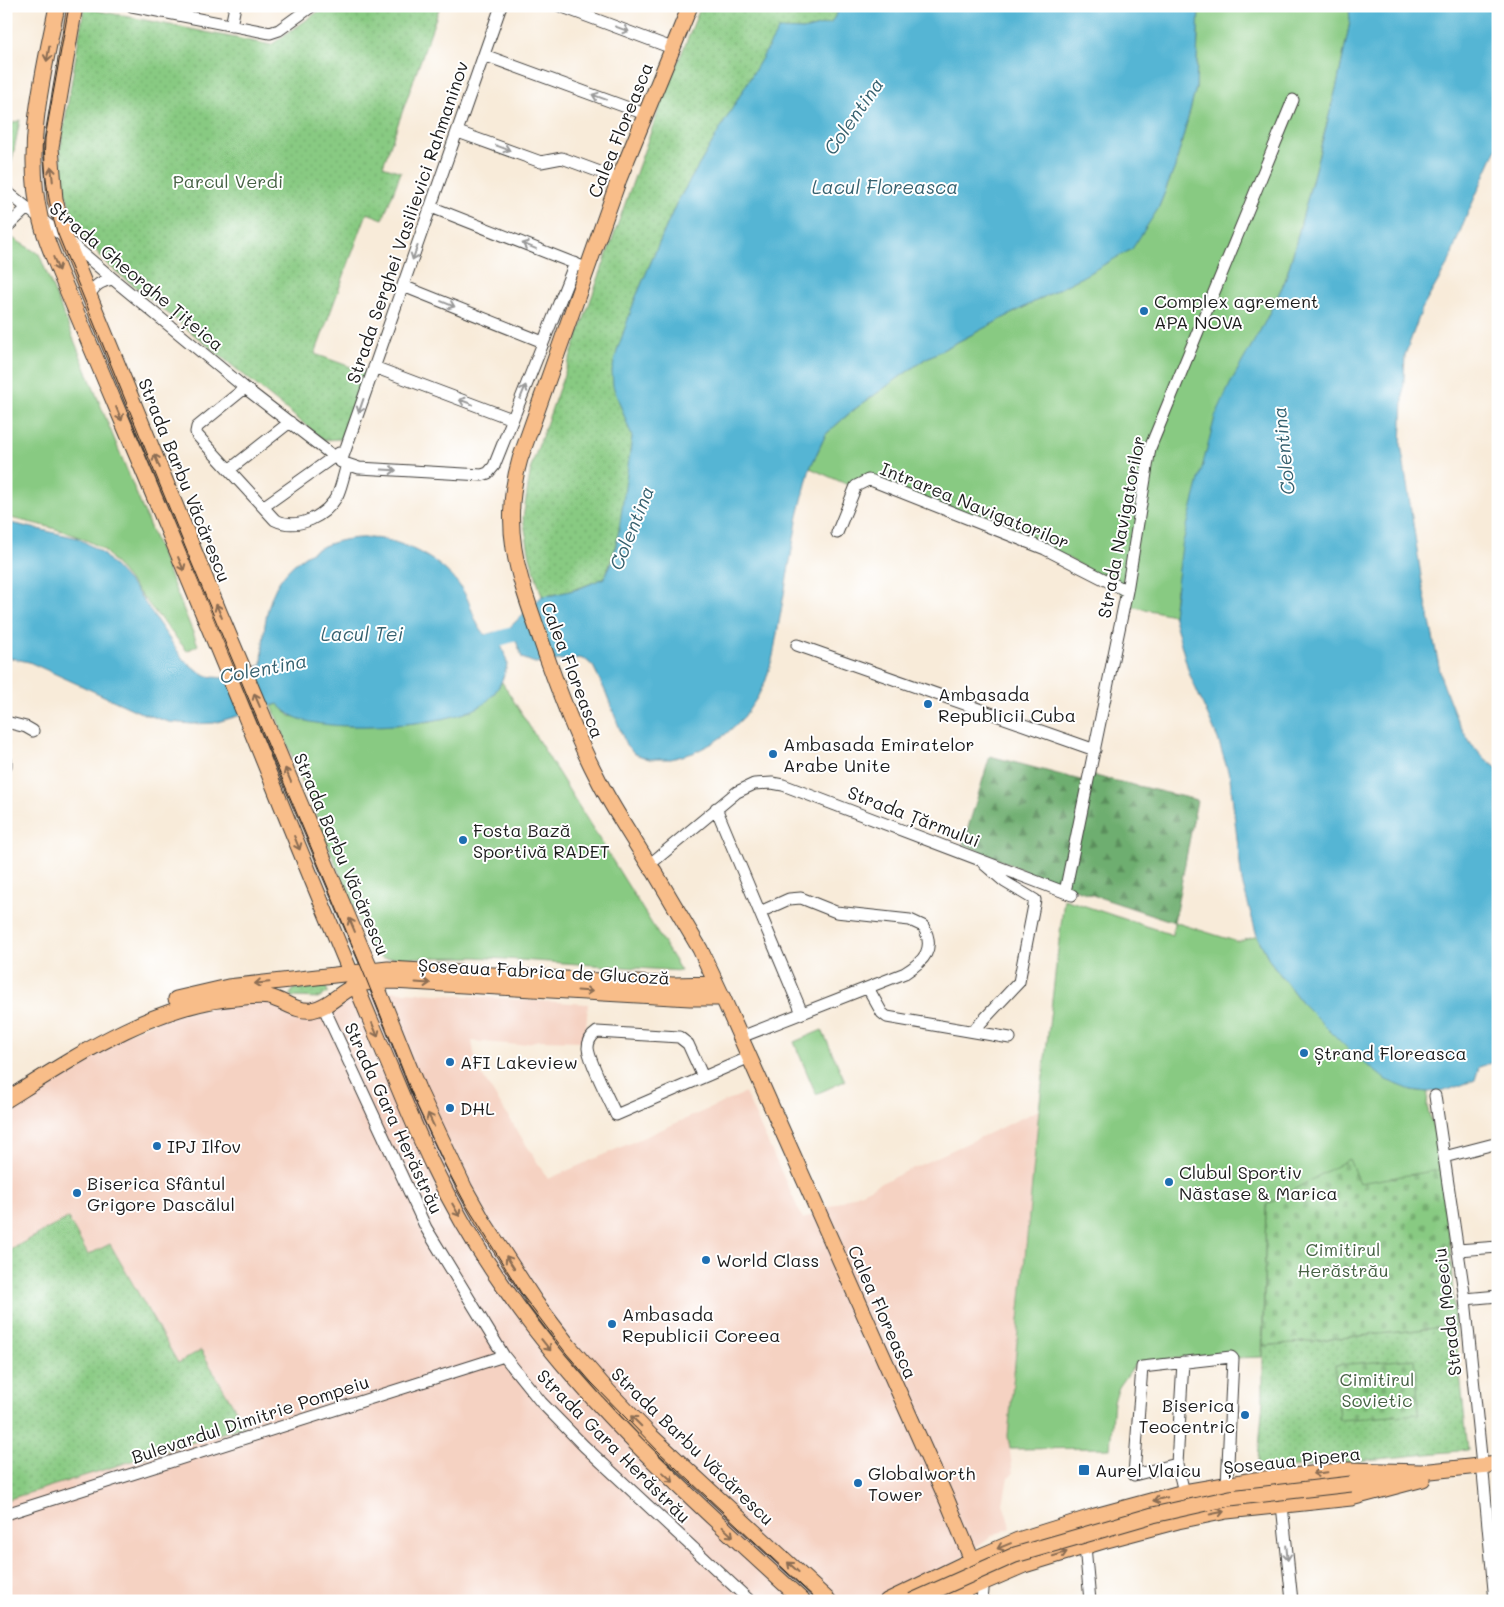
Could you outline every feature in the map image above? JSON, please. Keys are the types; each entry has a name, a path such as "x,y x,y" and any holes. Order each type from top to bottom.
{"main road":[{"name":"Strada Barbu Văcărescu","path":"56,6 33,148 35,184 40,218 59,271 414,1123 450,1199 501,1283 541,1339 579,1385 645,1455 803,1601"},
{"name":"Strada Barbu Văcărescu","path":"76,6 51,147 56,200 66,239 421,1097 454,1168 483,1221 542,1310 588,1368 633,1418 829,1601"},
{"name":"Calea Floreasca","path":"690,6 580,270 520,459 511,502 510,523 514,552 530,610 552,672 568,716 591,767 700,949 947,1500 981,1582"},
{"path":"676,985 690,978 697,971 700,949"},
{"name":"Șoseaua Fabrica de Glucoză","path":"6,1088 119,1022 179,998 228,986 310,979 353,979 412,970 676,985 716,984"},
{"name":"Șoseaua Fabrica de Glucoză","path":"372,976 409,982 690,998 723,998"},
{"path":"285,1004 285,989 291,984 310,979"},
{"name":"Șoseaua Fabrica de Glucoză","path":"6,1100 122,1031 161,1014 192,1005 230,998 268,997 299,1009 308,1010 323,1006 353,979"},
{"name":"Șoseaua Pipera","path":"912,1601 1015,1555 1153,1514 1230,1498 1422,1475 1487,1470 1498,1464"},
{"name":"Șoseaua Pipera","path":"887,1601 1005,1545 1056,1528 1184,1492 1227,1484 1348,1470 1422,1475"},
{"name":"Șoseaua Pipera","path":"940,1601 1024,1565 1085,1546 1196,1517 1227,1511 1351,1498 1422,1475"}],"street":[{"path":"132,6 157,8 259,32 279,30 312,6"},
{"path":"231,26 235,6"},
{"name":"Strada Serghei Vasilievici Rahmaninov","path":"340,461 346,449 501,6"},
{"path":"560,6 672,48"},
{"path":"484,55 645,114"},
{"name":"Strada Navigatorilor","path":"1068,893 1127,591 1150,448 1293,100"},
{"path":"458,132 541,162 562,158 619,179"},
{"name":"Strada Gheorghe Țițeica","path":"6,191 245,388 340,461 358,468 482,475 491,470"},
{"path":"431,207 580,270"},
{"path":"6,228 27,208"},
{"name":"Calea Floreasca","path":"491,470 543,342 580,270"},
{"path":"89,297 99,283 113,279"},
{"path":"403,286 543,342"},
{"path":"374,367 512,419"},
{"path":"245,388 196,429 197,435 271,516 282,523 300,523 316,517 326,510 336,497 340,461"},
{"path":"229,470 290,422"},
{"path":"263,507 340,461"},
{"name":"Intrarea Navigatorilor","path":"837,534 856,486 868,480 1045,549 1127,591"},
{"path":"797,645 1095,750"},
{"path":"6,722 26,727 33,732"},
{"path":"6,760 6,766"},
{"name":"Strada Țărmului","path":"649,865 716,808 744,788 754,784 772,783 783,785 1068,893"},
{"path":"716,808 802,1013"},
{"path":"973,1031 1019,982 1035,900 1000,878 979,859"},
{"path":"740,1037 905,974 925,957 928,949 929,941 923,926 910,920 836,912 801,898 789,899 760,912"},
{"path":"868,988 882,1013 887,1017 1010,1038"},
{"name":"Strada Gara Herăstrău","path":"323,1006 426,1228 504,1356 541,1402 578,1440 750,1601"},
{"path":"703,1077 688,1044 679,1038 598,1032 589,1041 589,1055 616,1116 750,1057"},
{"name":"Strada Moeciu","path":"1435,1096 1465,1299 1487,1470 1495,1601"},
{"path":"1444,1157 1498,1143"},
{"path":"1458,1250 1498,1247"},
{"path":"1465,1299 1498,1296"},
{"name":"Bulevardul Dimitrie Pompeiu","path":"6,1514 504,1356"},
{"path":"1177,1464 1134,1475 1142,1367 1229,1357 1234,1359 1227,1484"},
{"path":"1183,1362 1177,1464 1184,1492"},
{"path":"1282,1505 1292,1601"},
{"path":"1085,1546 1090,1601"},
{"path":"981,1582 983,1590 982,1601"}],"shaded area":[{"path":"388,991 588,1004 585,1041 539,1040 519,1045 472,1041 476,1066 548,1179 745,1093 803,1219 1039,1110 1008,1436 1013,1474 1008,1477 1003,1504 1011,1528 991,1536 952,1565 972,1597 971,1601 6,1601 6,1104 114,1039 173,1014 262,1000 286,1010 345,997"}],"green space":[{"name":"Parcul Verdi","path":"326,6 440,6 383,166 401,172 383,219 367,213 315,354 365,372 341,439 324,440 107,264 79,230 66,195 60,150 84,8 271,45"},
{"path":"701,6 841,6 831,23 803,30 779,30 676,204 635,299 630,428 632,437 620,527 611,562 604,578 566,592 542,596 530,557 523,518 531,467 660,106"},
{"name":"Complex agrement APA NOVA","path":"1199,6 1349,6 1350,22 1338,81 1285,281 1266,320 1176,589 1173,615 1130,606 1116,585 1008,525 863,485 857,489 810,468 826,434 852,411 925,359 1080,278 1158,209 1175,167 1196,88"},
{"path":"20,120 7,185 6,126"},
{"path":"9,236 39,254 198,645 187,651 104,550 69,533 6,517 6,238"},
{"name":"Fosta Bază Sportivă RADET","path":"502,682 681,971 476,957 383,958 372,954 272,706 278,704 290,716 350,726 427,722 464,713 479,707 493,695"},
{"path":"990,756 1088,782 1091,775 1197,800 1174,922 1044,879 963,844"},
{"name":"Clubul Sportiv Năstase & Marica","path":"1064,899 1173,935 1174,922 1238,942 1257,936 1270,961 1301,1002 1349,1050 1411,1090 1428,1092 1427,1106 1445,1169 1359,1183 1349,1159 1266,1205 1262,1357 1235,1358 1234,1352 1136,1363 1119,1387 1114,1401 1110,1448 1010,1449 1008,1436 1039,1110"},
{"path":"326,987 328,992 320,998 292,997 290,994 294,989"},
{"path":"822,1030 845,1081 816,1094 794,1042"},
{"name":"Cimitirul Herăstrău","path":"1349,1158 1445,1169 1455,1326 1263,1346 1266,1205"},
{"path":"68,1218 88,1255 110,1244 178,1363 201,1350 245,1426 6,1500 6,1252"},
{"path":"1455,1326 1468,1450 1257,1471 1263,1401 1263,1346"},
{"name":"Cimitirul Sovietic","path":"1415,1359 1419,1414 1339,1420 1335,1365"}],"water":[{"name":"Lacul Floreasca","path":"841,6 1199,6 1196,88 1175,167 1158,209 1132,249 925,359 852,411 826,434 810,468 798,516 773,656 766,680 757,698 744,717 726,734 711,744 693,753 671,759 649,759 635,754 626,745 606,693 593,666 586,660 579,658 535,663 522,658 511,626 542,596 578,589 604,578 613,560 619,530 632,437 613,386 612,371 635,299 676,204 779,29 803,30 831,23"},
{"path":"1349,6 1498,6 1498,146 1463,224 1449,262 1422,309 1405,355 1401,445 1422,582 1442,681 1457,720 1471,744 1498,769 1498,1061 1479,1067 1475,1080 1448,1090 1428,1092 1411,1090 1386,1080 1349,1050 1301,1002 1270,961 1257,936 1242,882 1230,778 1218,739 1189,673 1173,615 1182,546 1215,417 1232,380 1266,320 1285,281 1293,254 1338,81 1350,22"},
{"name":"Lacul Tei","path":"6,522 78,538 101,552 136,590 183,659 208,676 222,678 262,665 265,625 269,605 276,587 284,575 304,556 316,549 343,540 356,538 378,538 403,545 444,568 464,592 476,622 485,635 495,632 506,657 506,668 497,689 483,704 463,714 443,719 392,725 341,726 299,719 289,714 278,704 214,723 169,722 139,712 29,662 6,657"}],"waterway":[{"name":"Colentina","path":"480,644 532,629"}],"tram line":[{"path":"69,6 45,138 47,185 57,232 192,564 363,971 417,1106 441,1158 465,1203 523,1296 566,1353 591,1382 660,1453 818,1601"}],"place":[{"name":"Complex agrement APA NOVA","path":"1144,311"},
{"name":"Ambasada Republicii Cuba","path":"928,704"},
{"name":"Ambasada Emiratelor Arabe Unite","path":"773,754"},
{"name":"Fosta Bază Sportivă RADET","path":"463,840"},
{"name":"Ștrand Floreasca","path":"1304,1053"},
{"name":"AFI Lakeview","path":"450,1062"},
{"name":"DHL","path":"450,1108"},
{"name":"IPJ Ilfov","path":"157,1146"},
{"name":"Clubul Sportiv Năstase & Marica","path":"1169,1182"},
{"name":"Biserica Sfântul Grigore Dascălul","path":"77,1193"},
{"name":"World Class","path":"706,1260"},
{"name":"Ambasada Republicii Coreea","path":"612,1324"},
{"name":"Biserica Teocentric","path":"1245,1415"},
{"name":"Aurel Vlaicu","path":"1084,1470"},
{"name":"Globalworth Tower","path":"858,1483"}]}
